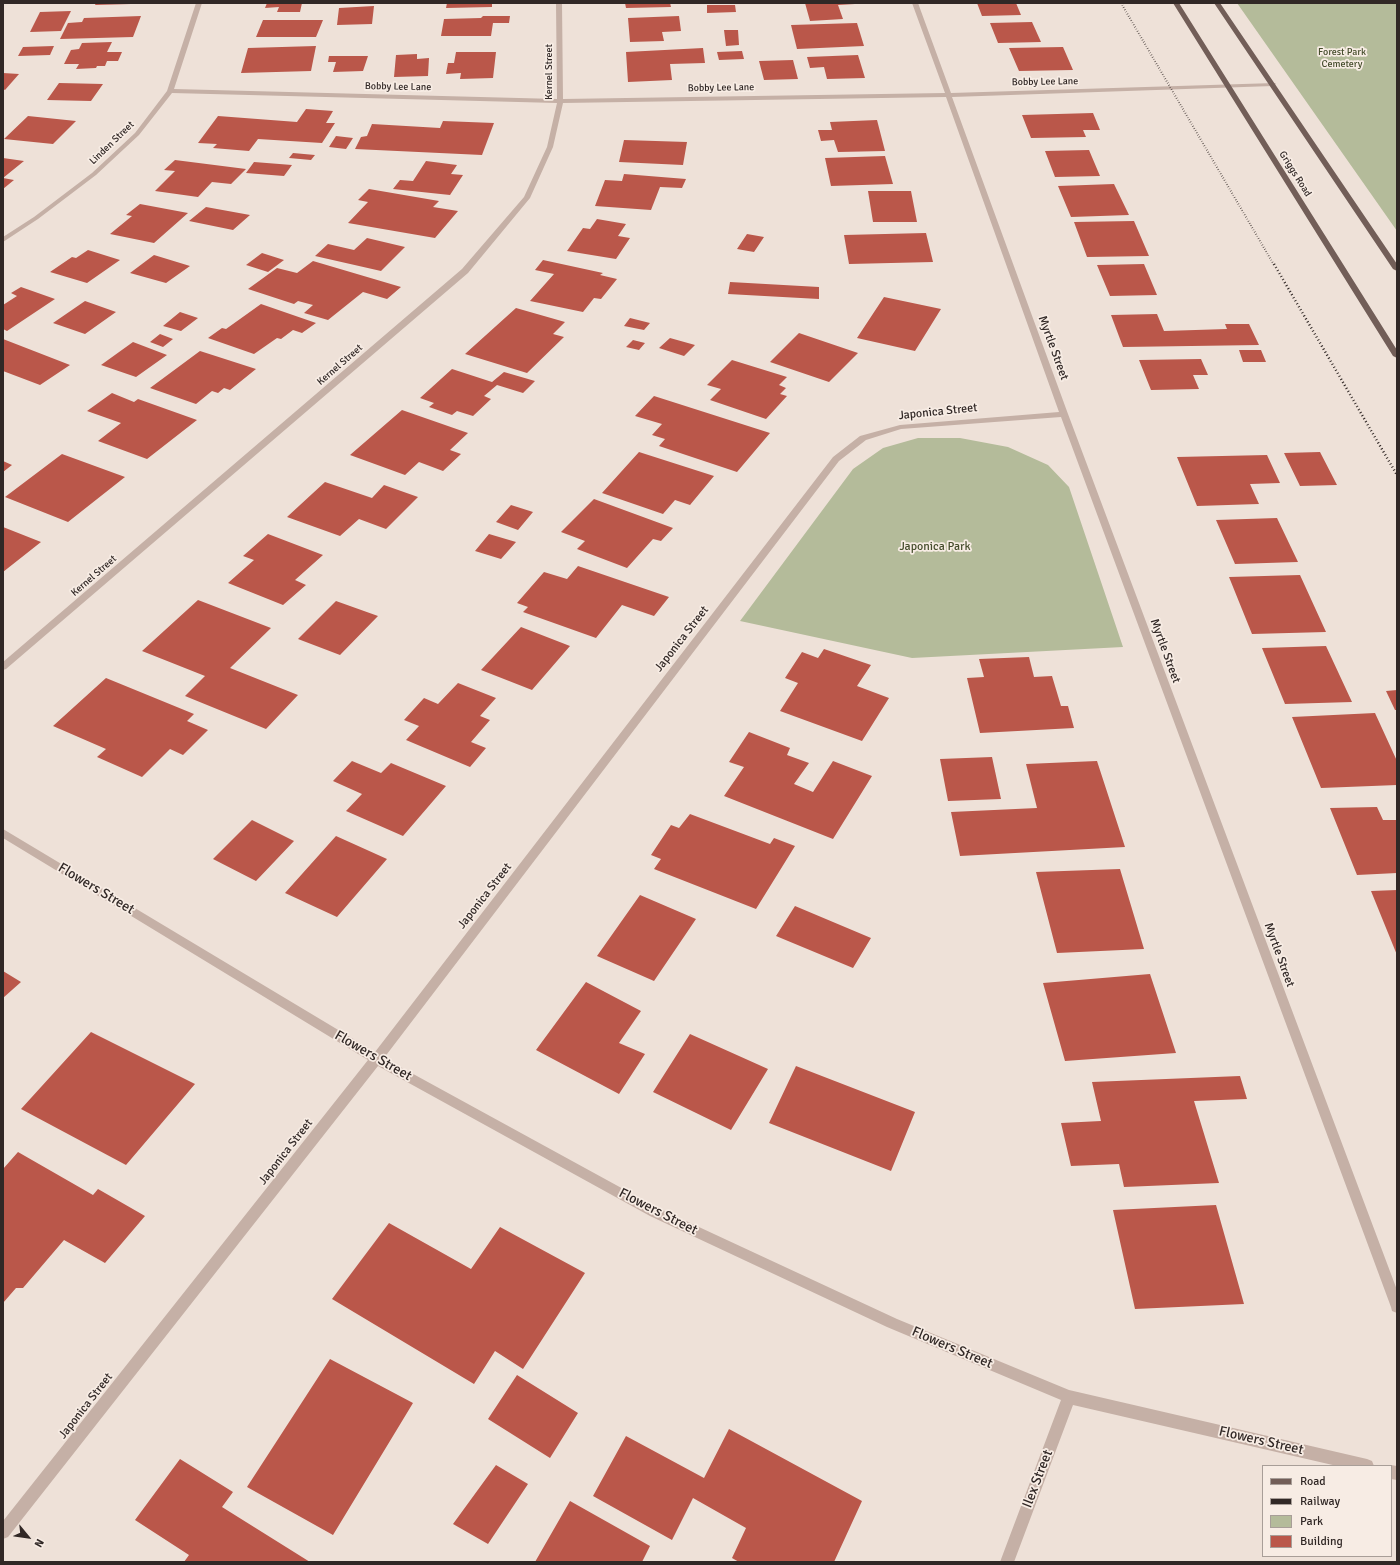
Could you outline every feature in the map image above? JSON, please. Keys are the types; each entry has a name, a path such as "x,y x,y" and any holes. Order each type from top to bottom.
{"main road":[{"name":"Griggs Road","path":"1176,3 1229,85 1397,356"},
{"path":"1217,3 1397,270"}],"street":[{"name":"Linden Street","path":"3,240 36,218 94,174 137,134 170,91 199,3"},
{"name":"Kernel Street","path":"3,667 465,271 527,198 550,147 560,101 559,3"},
{"name":"Myrtle Street","path":"915,3 1064,414 1397,1307"},
{"name":"Bobby Lee Lane","path":"170,91 560,101 949,95 1147,90 1273,84"},
{"name":"Japonica Street","path":"3,1532 376,1059 836,460 864,438 900,427 1064,414"},
{"name":"Flowers Street","path":"3,833 376,1059 654,1212 892,1323 1069,1396 1363,1465"},
{"name":"Ilex Street","path":"1007,1562 1069,1396"}],"green space":[{"name":"Forest Park Cemetery","path":"1237,3 1397,3 1397,231"},
{"name":"Japonica Park","path":"918,438 960,438 1008,447 1048,465 1069,487 1123,647 912,658 740,621 853,469 883,448"}],"building":[{"path":"96,3 132,3 95,5"},
{"path":"267,3 302,3 300,12 277,12 279,7 265,8"},
{"path":"447,3 492,3 492,7 446,8"},
{"path":"625,3 670,3 671,7 626,8"},
{"path":"805,3 855,4 838,5 843,19 810,21"},
{"path":"977,3 1016,3 1021,15 982,16"},
{"path":"707,5 735,5 736,12 707,13"},
{"path":"374,6 372,24 337,25 339,8"},
{"path":"71,11 61,31 30,32 40,12"},
{"path":"141,16 133,37 60,39 68,23 82,22 84,18"},
{"path":"483,16 510,16 509,23 493,23 491,36 441,36 444,19 481,18"},
{"path":"679,16 681,31 662,32 664,41 630,42 628,18"},
{"path":"263,20 323,20 316,37 256,37"},
{"path":"1032,22 1041,42 998,43 990,23"},
{"path":"857,23 864,46 797,49 791,25"},
{"path":"724,30 738,30 739,45 726,46"},
{"path":"112,42 107,52 122,52 118,61 107,61 105,66 97,66 96,68 76,69 79,64 64,64 71,50 79,49 82,43"},
{"path":"54,46 50,55 18,56 23,47"},
{"path":"316,46 311,71 241,73 248,48"},
{"path":"1063,47 1073,70 1019,71 1009,48"},
{"path":"703,48 705,63 670,64 672,80 628,82 626,52"},
{"path":"742,51 744,59 719,60 717,52"},
{"path":"456,52 496,52 493,78 460,79 461,73 446,74 448,63 454,63"},
{"path":"417,54 417,59 429,58 428,76 394,77 396,55"},
{"path":"858,55 865,78 827,79 824,67 810,68 807,57"},
{"path":"329,56 368,56 363,71 333,72 336,62 328,62"},
{"path":"793,60 798,79 764,80 759,61"},
{"path":"3,73 19,74 5,90 3,89"},
{"path":"59,83 103,84 91,101 47,100"},
{"path":"306,109 333,111 326,123 335,123 322,143 258,139 249,151 213,148 217,144 198,143 218,116 297,122"},
{"path":"1093,113 1100,130 1083,130 1086,137 1031,138 1022,115"},
{"path":"28,116 76,121 53,144 4,139"},
{"path":"877,120 885,151 838,152 834,140 821,141 818,130 832,130 830,122"},
{"path":"443,121 494,123 482,155 355,149 361,137 367,136 372,124 440,128"},
{"path":"336,136 353,138 346,149 329,147"},
{"path":"624,140 687,142 683,165 619,162"},
{"path":"1089,150 1100,176 1055,177 1045,151"},
{"path":"293,153 315,155 311,160 289,158"},
{"path":"885,156 893,184 831,186 825,158"},
{"path":"3,158 24,161 3,178"},
{"path":"175,160 246,169 231,184 212,182 198,197 155,191 175,171 164,170"},
{"path":"426,161 457,165 451,174 463,175 450,195 393,189 400,180 413,181"},
{"path":"254,162 292,165 284,176 246,173"},
{"path":"624,174 686,179 682,188 660,187 651,210 595,206 605,180 622,181"},
{"path":"3,178 14,180 3,189"},
{"path":"1114,184 1129,215 1071,217 1058,186"},
{"path":"369,189 439,201 433,207 458,211 435,238 348,223 368,202 358,200"},
{"path":"868,191 911,191 917,222 873,222"},
{"path":"140,204 188,213 154,243 110,234 132,216 126,215"},
{"path":"206,207 250,215 233,230 189,221"},
{"path":"597,219 626,224 618,236 630,238 616,259 567,251 583,228 590,229"},
{"path":"1134,221 1149,256 1087,257 1074,222"},
{"path":"926,233 933,262 849,264 844,235"},
{"path":"747,234 764,237 754,252 737,249"},
{"path":"367,238 405,247 381,271 315,256 328,244 354,250"},
{"path":"88,250 120,260 87,283 50,272 72,257 76,258"},
{"path":"262,253 284,260 268,272 246,265"},
{"path":"154,255 190,266 166,283 130,273"},
{"path":"543,260 603,273 600,275 617,279 601,299 594,298 583,312 530,301 554,274 535,270"},
{"path":"313,261 401,287 387,299 363,292 328,320 304,313 313,305 298,301 294,304 248,289 277,268 297,273"},
{"path":"1144,264 1157,295 1110,296 1097,265"},
{"path":"730,282 819,287 819,299 728,294"},
{"path":"21,287 55,299 7,331 3,329 3,305 17,296 11,293"},
{"path":"884,297 941,309 915,351 857,338"},
{"path":"85,301 116,312 85,334 53,323"},
{"path":"261,304 316,323 302,333 293,330 281,339 277,338 254,354 208,338 222,328 226,329"},
{"path":"516,308 565,322 553,334 564,337 527,373 465,354"},
{"path":"180,312 198,318 181,331 163,326"},
{"path":"1157,314 1164,331 1227,329 1225,324 1249,324 1259,345 1123,347 1111,315"},
{"path":"630,318 650,323 644,330 624,326"},
{"path":"799,333 858,353 829,382 770,362"},
{"path":"160,334 173,339 163,347 150,342"},
{"path":"670,338 695,345 684,356 659,348"},
{"path":"3,339 70,365 40,385 3,371"},
{"path":"633,340 645,343 639,350 626,347"},
{"path":"133,342 167,355 136,377 101,365"},
{"path":"1239,350 1261,350 1266,362 1243,362"},
{"path":"200,351 256,369 230,390 224,388 218,393 212,391 196,404 150,388"},
{"path":"1201,359 1208,375 1193,375 1199,389 1151,390 1139,360"},
{"path":"732,360 787,377 779,385 786,388 780,394 787,396 766,419 710,400 721,389 707,385"},
{"path":"452,369 492,382 504,372 535,381 523,393 497,385 484,396 491,399 473,416 457,411 452,415 429,407 434,403 420,398"},
{"path":"112,393 134,402 138,399 197,420 147,459 98,441 121,423 87,411"},
{"path":"654,396 770,433 737,472 659,446 665,439 652,435 662,424 635,416"},
{"path":"402,410 468,433 450,450 461,454 443,471 419,462 405,475 350,455"},
{"path":"639,452 714,476 690,505 675,500 663,514 602,493"},
{"path":"1320,452 1337,485 1300,486 1284,453"},
{"path":"62,454 125,477 68,522 5,497"},
{"path":"1267,455 1280,483 1250,484 1259,504 1197,506 1177,457"},
{"path":"3,461 12,465 3,472"},
{"path":"325,482 372,498 384,485 418,497 386,529 359,519 340,536 287,517"},
{"path":"594,499 673,528 661,541 653,539 627,568 577,549 585,541 561,532"},
{"path":"511,505 533,512 518,530 496,522"},
{"path":"1277,518 1298,562 1235,564 1216,520"},
{"path":"3,527 41,542 3,572"},
{"path":"268,534 323,555 295,580 306,585 283,605 228,583 254,560 243,556"},
{"path":"489,534 516,542 501,559 475,551"},
{"path":"578,566 669,597 654,616 622,605 596,638 523,612 528,607 517,603 544,572 567,579"},
{"path":"1300,575 1326,632 1252,634 1229,577"},
{"path":"198,600 271,628 230,668 298,695 266,729 185,696 205,676 142,651"},
{"path":"336,601 378,616 340,655 298,639"},
{"path":"521,627 570,646 532,690 481,670"},
{"path":"1326,646 1352,702 1285,704 1262,648"},
{"path":"824,649 871,665 857,686 889,698 862,741 780,711 798,683 785,678 802,652 818,658"},
{"path":"1029,657 1034,677 1052,676 1061,706 1068,706 1074,728 980,733 967,678 984,677 979,659"},
{"path":"106,678 194,714 187,721 208,730 183,755 170,749 142,777 97,757 106,749 53,726"},
{"path":"458,683 496,698 480,716 490,720 471,742 486,748 470,767 406,740 419,726 404,720 424,698 438,704"},
{"path":"1397,690 1397,710 1395,710 1386,691"},
{"path":"1375,713 1397,761 1397,785 1321,788 1292,717"},
{"path":"749,732 790,748 787,755 809,763 794,784 813,792 833,761 872,776 833,839 724,796 744,767 729,762"},
{"path":"992,757 1001,799 948,801 940,759"},
{"path":"352,761 381,773 391,763 446,786 403,836 346,811 362,794 333,781"},
{"path":"1097,761 1125,847 960,856 951,812 1037,808 1026,764"},
{"path":"1377,807 1383,820 1397,820 1397,873 1357,875 1330,808"},
{"path":"690,814 770,844 774,838 795,846 756,909 654,869 661,859 651,855 671,825 679,828"},
{"path":"252,820 294,841 256,881 213,859"},
{"path":"336,836 387,859 337,917 285,893"},
{"path":"1120,869 1144,949 1057,953 1036,872"},
{"path":"1397,890 1397,955 1371,891"},
{"path":"640,895 696,919 654,981 597,956"},
{"path":"795,906 871,938 853,968 776,936"},
{"path":"3,971 21,982 3,998"},
{"path":"1150,974 1176,1053 1065,1061 1043,983"},
{"path":"586,982 641,1011 619,1043 645,1054 619,1094 536,1050"},
{"path":"91,1032 195,1084 126,1165 21,1109"},
{"path":"690,1034 768,1069 731,1130 653,1092"},
{"path":"796,1066 915,1112 891,1171 769,1123"},
{"path":"1240,1076 1247,1099 1194,1101 1219,1183 1124,1187 1119,1164 1071,1166 1061,1123 1101,1121 1092,1082"},
{"path":"18,1152 93,1195 98,1189 145,1216 105,1263 64,1240 23,1288 16,1288 3,1303 3,1169"},
{"path":"1216,1205 1244,1304 1135,1309 1113,1210"},
{"path":"389,1223 471,1269 500,1227 585,1273 523,1369 495,1351 474,1384 332,1299"},
{"path":"330,1359 413,1403 333,1535 247,1487"},
{"path":"517,1375 578,1413 550,1458 488,1419"},
{"path":"729,1429 862,1501 834,1562 739,1562 732,1558 746,1528 693,1498 672,1540 593,1496 626,1436 704,1478"},
{"path":"180,1459 233,1492 222,1507 310,1562 184,1562 189,1555 135,1520"},
{"path":"496,1465 528,1484 488,1544 453,1524"},
{"path":"570,1501 650,1546 642,1562 535,1562"}],"railway":[{"path":"1121,3 1274,265"},
{"path":"1274,264 1397,475"}]}
